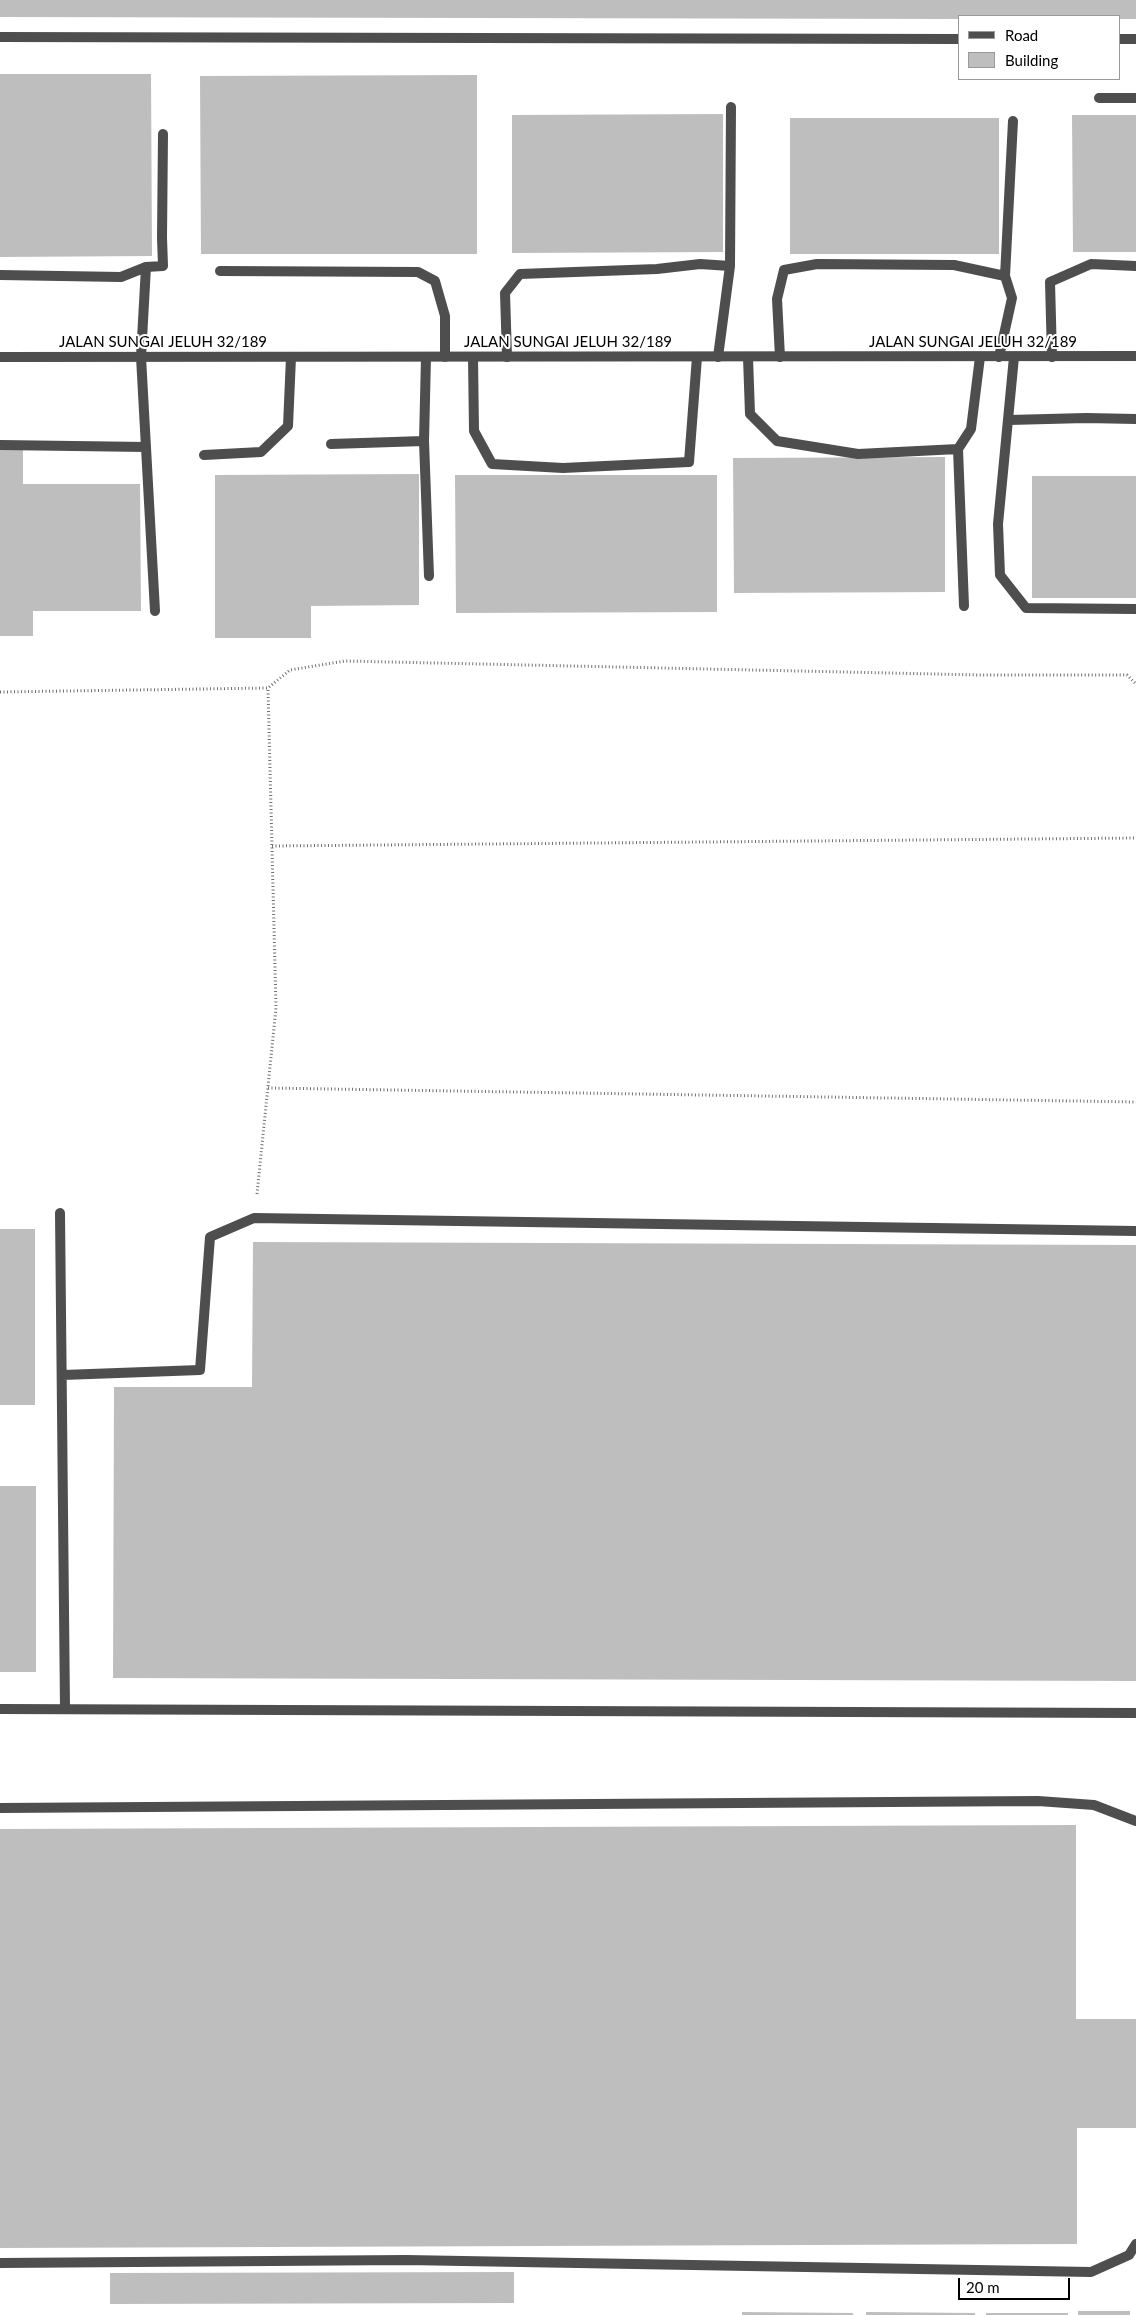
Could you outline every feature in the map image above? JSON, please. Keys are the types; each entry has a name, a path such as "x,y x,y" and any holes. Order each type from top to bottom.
{"street":[{"path":"0,37 958,39"},
{"path":"1121,39 1136,39"},
{"path":"1099,98 1136,98"},
{"path":"718,357 730,266 731,107"},
{"path":"1000,357 1012,298 1005,276 1013,121"},
{"path":"0,275 121,277 146,267 163,266 163,134"},
{"path":"507,357 505,294 520,274 657,269 700,264 730,266"},
{"path":"780,357 776,299 784,270 816,264 954,265 1005,276"},
{"path":"1052,357 1050,282 1091,264 1136,266"},
{"path":"146,267 141,357 155,611"},
{"path":"220,271 418,272 435,281 445,316 445,357"},
{"name":"JALAN SUNGAI JELUH 32/189","path":"0,357 1136,356"},
{"path":"204,455 261,452 288,426 291,357"},
{"path":"426,357 424,441 429,576"},
{"path":"473,357 474,431 492,464 563,468 688,462 697,357"},
{"path":"748,357 750,414 777,441 858,454 958,449"},
{"path":"964,606 958,449 971,429 980,357"},
{"path":"1014,357 998,524 1000,575 1026,608 1136,609"},
{"path":"1009,420 1136,419"},
{"path":"331,444 424,441"},
{"path":"0,445 146,447"},
{"path":"60,1213 65,1708"},
{"path":"63,1375 200,1370 210,1237 254,1218 1136,1231"},
{"path":"0,1709 1136,1713"},
{"path":"0,1808 1038,1801 1094,1804 1136,1821"},
{"path":"0,2263 406,2260 1091,2272 1129,2255 1136,2244"}],"path":[{"path":"0,692 268,688 290,670 345,661 980,675 1128,675 1136,684"},
{"path":"254,1218 276,1008 268,688"},
{"path":"272,846 1136,838"},
{"path":"268,1088 1136,1102"}],"building":[{"path":"0,0 1136,0 1136,19 1121,19 1121,15 958,15 958,19 0,17"},
{"path":"0,74 151,74 152,256 0,257"},
{"path":"477,75 477,254 201,254 200,76"},
{"path":"723,114 723,252 512,253 512,115"},
{"path":"1072,115 1136,115 1136,252 1073,252"},
{"path":"790,118 999,118 999,254 790,254"},
{"path":"0,450 23,450 23,484 140,484 141,611 33,611 33,636 0,636"},
{"path":"945,457 945,592 734,593 733,458"},
{"path":"419,474 419,605 311,606 311,638 215,638 215,475"},
{"path":"455,475 717,475 717,612 456,613"},
{"path":"1032,476 1136,476 1136,598 1032,598"},
{"path":"0,1229 35,1229 35,1405 0,1405"},
{"path":"253,1242 1136,1245 1136,1681 113,1678 114,1387 252,1387"},
{"path":"0,1486 36,1486 36,1672 0,1672"},
{"path":"1076,1825 1076,2019 1136,2019 1136,2128 1077,2128 1077,2244 0,2248 0,1829"},
{"path":"514,2272 514,2303 110,2304 110,2273"},
{"path":"1078,2311 1130,2311 1130,2315 1078,2315"},
{"path":"742,2312 853,2313 853,2315 742,2315"},
{"path":"866,2312 975,2313 975,2315 866,2315"},
{"path":"986,2313 1068,2313 1068,2315 986,2315"}]}
